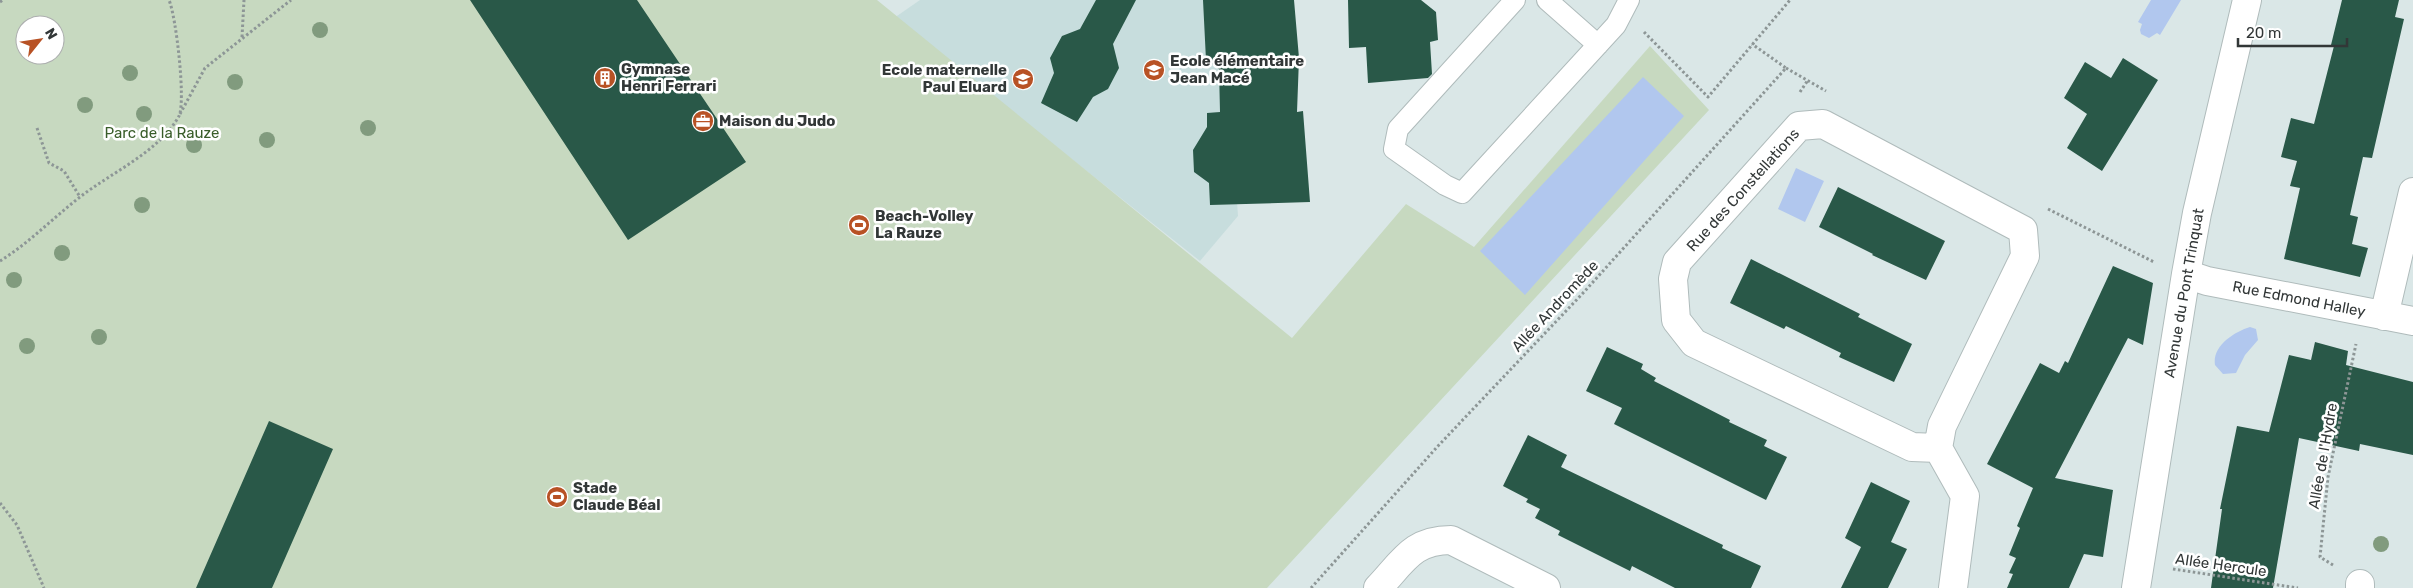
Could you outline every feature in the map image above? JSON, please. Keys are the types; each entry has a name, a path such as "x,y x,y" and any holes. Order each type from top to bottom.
{"street":[{"name":"Avenue du Pont Trinquat","path":"2138,576 2197,213 2247,0"},
{"name":"Rue des Constellations","path":"1823,124 2023,230 2025,256 1942,426 1938,448 1912,447 1694,343 1676,320 1673,279 1677,262 1799,126 1823,124"},
{"path":"2374,314 2413,192"},
{"name":"Rue Edmond Halley","path":"2186,274 2207,281 2413,321"},
{"path":"1938,448 1965,496 1953,588"},
{"path":"1378,588 1418,546 1435,540 1451,540 1546,588"}],"lane":[{"path":"1515,0 1398,129 1394,149 1445,185 1462,193 1616,25 1626,6"},
{"path":"1547,0 1598,45"}],"path":[{"path":"169,0 174,10 180,72 180,114"},
{"path":"242,37 244,0"},
{"path":"0,261 25,244 80,197 158,144 180,114 205,68 291,0"},
{"path":"1626,6 1708,97 1790,0"},
{"name":"Allée Andromède","path":"1311,588 1438,446 1584,292 1786,68 1752,44"},
{"path":"37,128 49,163 64,171 80,197"},
{"name":"Allée de l'Hydre","path":"2360,586 2320,557 2328,477 2374,314"},
{"path":"0,503 17,525 44,588"},
{"name":"Allée Hercule","path":"2138,576 2298,588"}],"shaded area":[{"name":"Ecole élémentaire Jean Macé","path":"920,0 1223,0 1238,216 1200,261 894,18"}],"green space":[{"name":"Parc de la Rauze","path":"0,0 877,0 1292,338 1406,204 1474,247 1650,46 1709,110 1267,588 0,588"}],"water":[{"path":"2151,0 2181,0 2160,35 2157,33 2149,38 2141,34 2142,24 2138,22"},
{"path":"1643,77 1684,116 1525,295 1480,251"},
{"path":"1796,168 1824,181 1805,222 1778,209"},
{"path":"2250,327 2256,329 2258,340 2245,355 2236,373 2223,374 2215,365 2217,352 2231,336"}],"building":[{"name":"Gymnase Henri Ferrari","path":"470,0 637,0 746,162 628,240"},
{"path":"1096,0 1136,0 1113,44 1119,68 1108,89 1093,97 1077,122 1041,103 1054,73 1050,58 1062,36 1080,29"},
{"path":"1203,0 1294,0 1299,58 1297,112 1303,111 1310,202 1210,205 1209,183 1194,172 1193,150 1207,127 1207,113 1220,112 1219,69 1206,60"},
{"path":"1348,0 1421,0 1436,12 1438,40 1430,42 1432,74 1428,78 1368,83 1366,47 1349,48"},
{"path":"2342,0 2399,0 2395,17 2404,19 2372,158 2363,157 2350,215 2358,217 2352,244 2368,248 2360,277 2284,259 2300,188 2290,186 2297,161 2281,157 2291,118 2314,124 2334,46 2331,45"},
{"path":"2123,58 2158,80 2102,171 2067,148 2087,114 2064,98 2085,62 2111,78"},
{"path":"1838,187 1945,241 1926,280 1872,255 1819,227"},
{"path":"1751,259 1860,314 1858,317 1912,344 1894,382 1839,357 1841,353 1786,326 1784,329 1730,303"},
{"path":"2113,266 2153,283 2143,345 2128,338 2055,478 2113,490 2103,557 2084,554 2069,588 2007,588 2013,574 2009,573 2016,558 2009,555 2020,528 2017,526 2033,488 1987,464 2040,363 2059,373 2065,361 2068,363"},
{"path":"2315,342 2348,351 2346,365 2413,382 2413,455 2360,444 2359,451 2299,438 2273,588 2211,588 2222,509 2220,509 2237,426 2269,432 2289,355 2311,360"},
{"path":"1607,347 1643,364 1641,369 1656,378 1654,381 1730,420 1729,422 1767,440 1764,446 1787,457 1766,500 1614,424 1622,408 1586,391"},
{"path":"269,421 333,449 272,588 196,588"},
{"path":"1528,435 1567,455 1561,467 1723,545 1722,548 1761,566 1751,588 1675,588 1632,566 1630,571 1558,535 1560,531 1535,518 1540,509 1526,502 1528,499 1503,486"},
{"path":"1871,482 1910,501 1891,542 1907,549 1888,588 1841,588 1861,547 1845,538"}],"place":[{"name":"Ecole élémentaire Jean Macé","path":"1154,70"},
{"name":"Gymnase Henri Ferrari","path":"605,78"},
{"name":"Ecole maternelle Paul Eluard","path":"1023,79"},
{"name":"Maison du Judo","path":"703,121"},
{"name":"Beach-Volley La Rauze","path":"859,225"},
{"name":"Stade Claude Béal","path":"557,497"}]}
